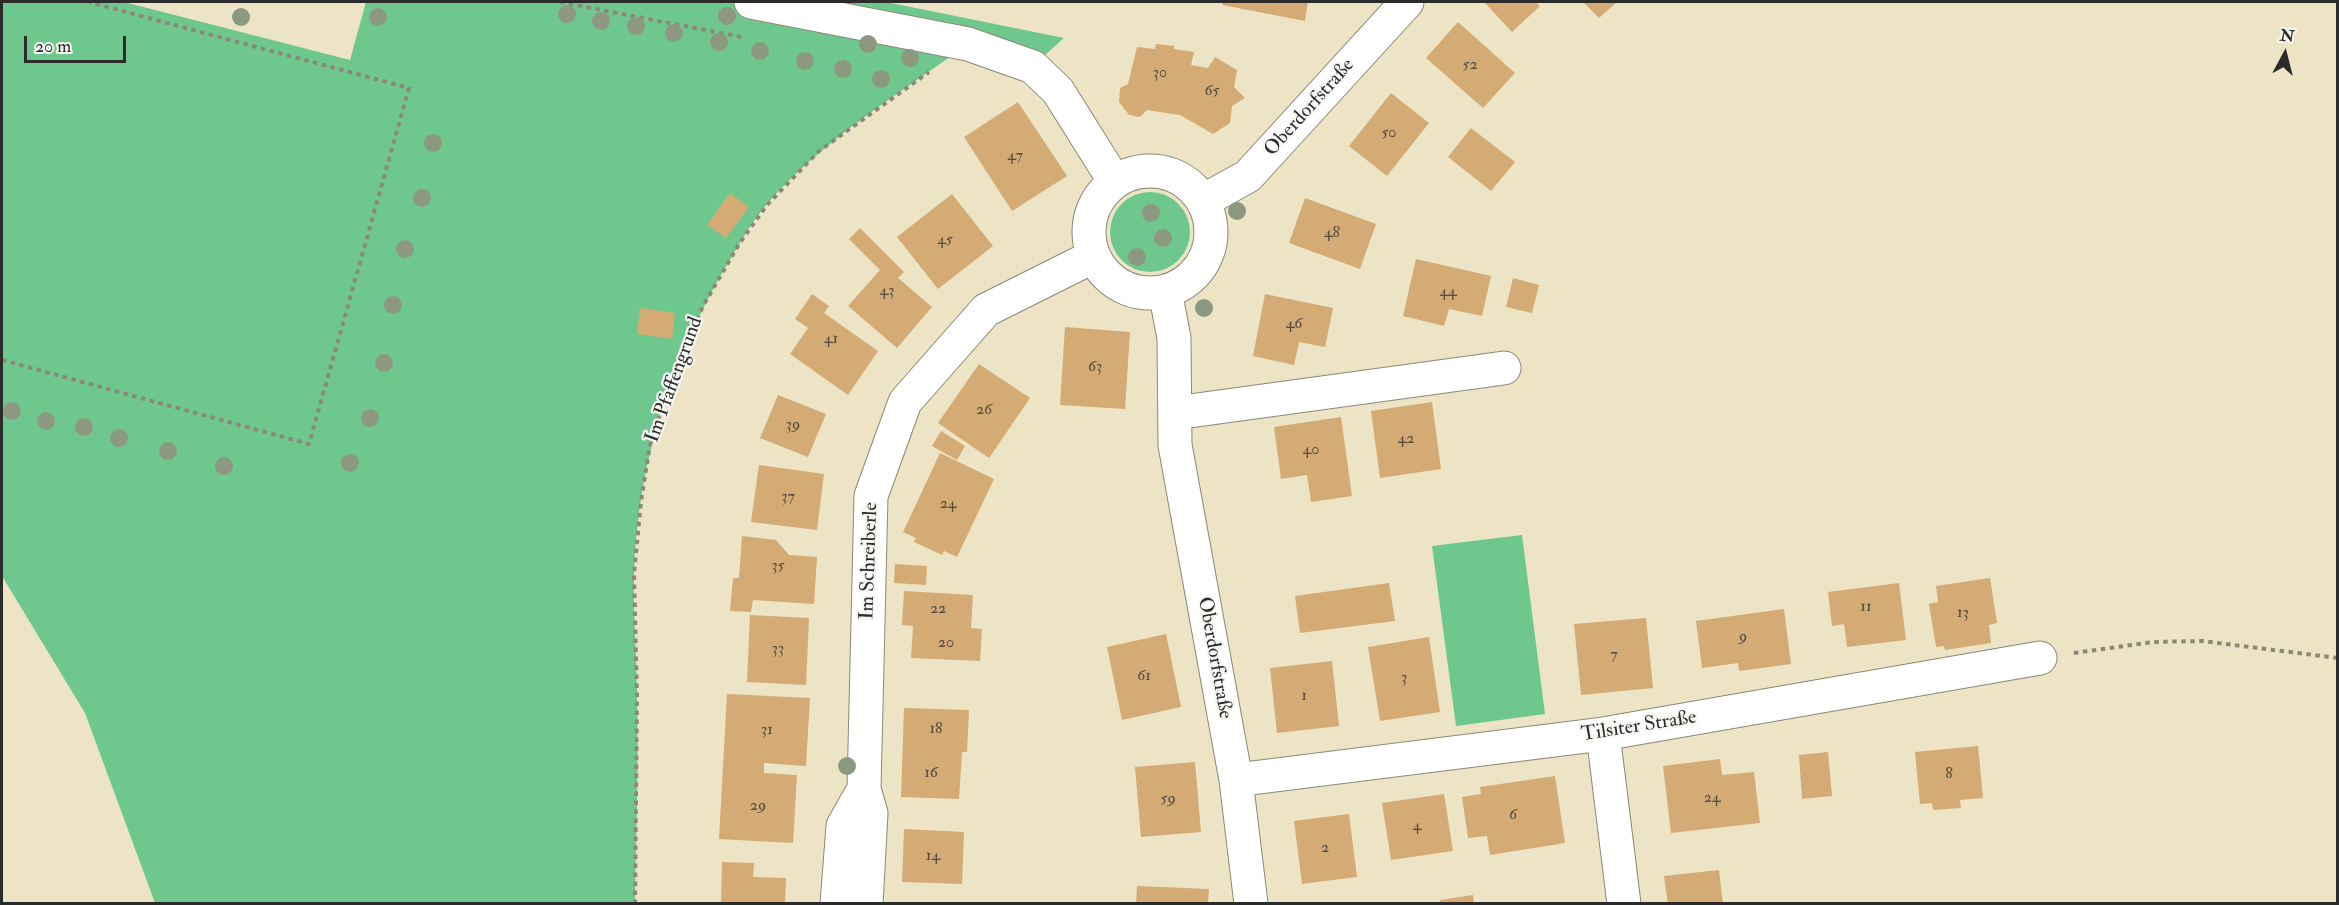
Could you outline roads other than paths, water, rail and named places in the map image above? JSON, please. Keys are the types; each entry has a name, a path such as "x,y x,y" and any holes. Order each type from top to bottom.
{"street":[{"path":"751,2 968,44 1033,68 1058,91 1115,182"},
{"name":"Oberdorfstraße","path":"1203,201 1248,176 1407,2"},
{"path":"1156,171 1184,181 1203,201 1212,232 1209,248 1193,275 1165,291 1151,292 1124,286 1112,278 1094,256 1090,243 1092,215 1097,202 1115,182 1128,175 1156,171"},
{"name":"Im Schreiberle","path":"866,903 871,813 864,789 871,495 905,402 986,310 1094,256"},
{"name":"Oberdorfstraße","path":"1165,291 1174,338 1175,445 1236,780 1251,903"},
{"path":"1175,413 1504,368"},
{"name":"Tilsiter Straße","path":"1236,780 1603,734 2040,658"},
{"path":"1603,734 1624,903"},
{"name":"Im Schreiberle","path":"837,903 843,826 864,789"}]}
